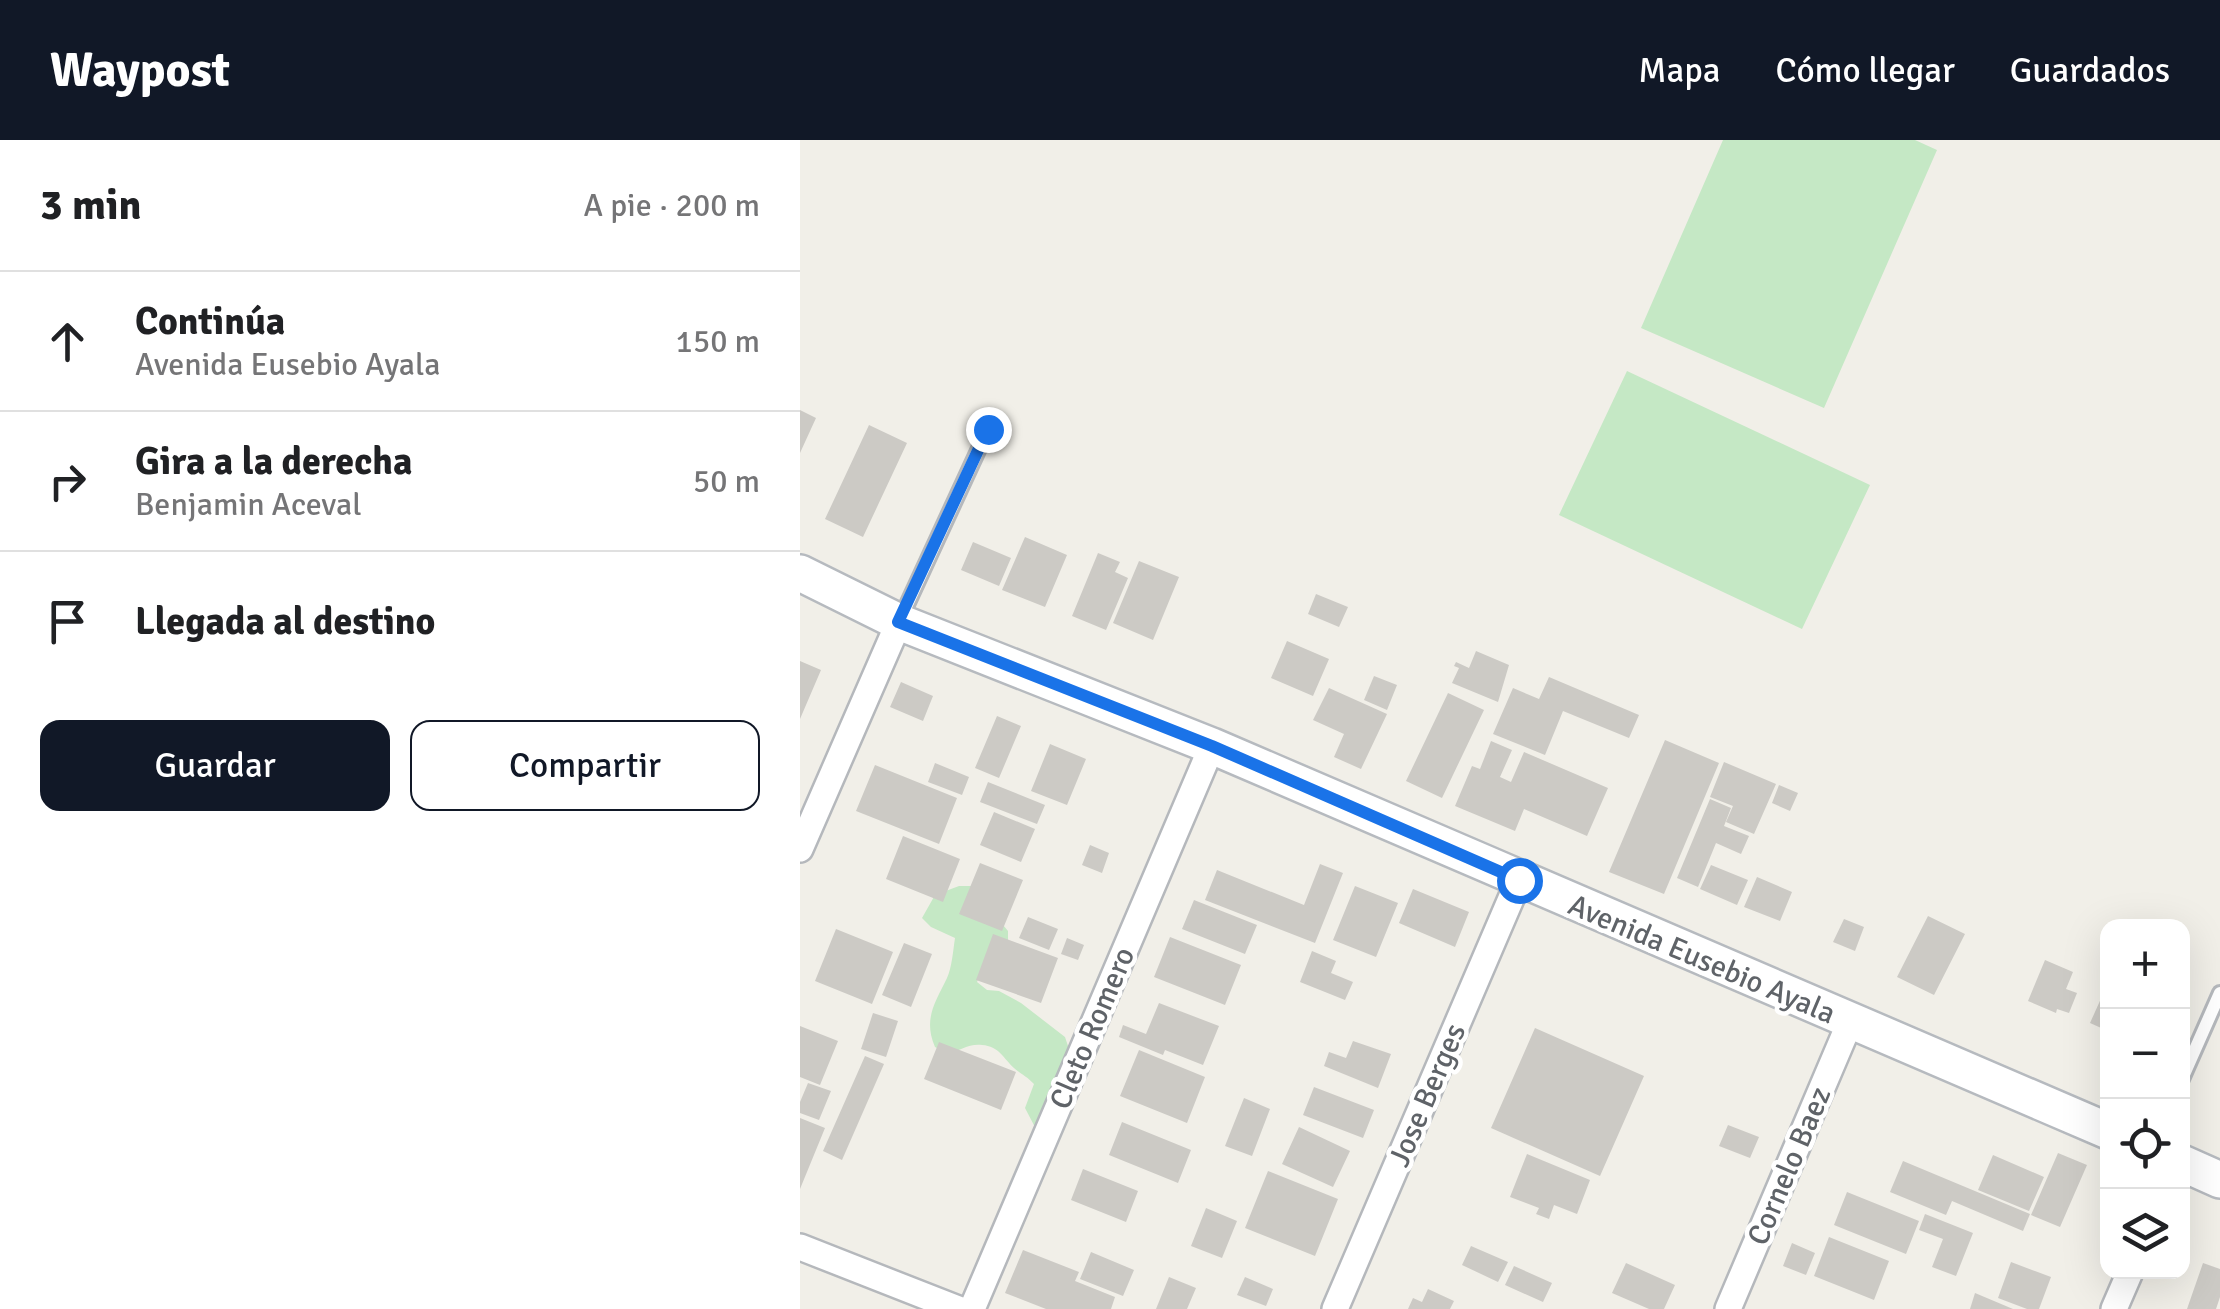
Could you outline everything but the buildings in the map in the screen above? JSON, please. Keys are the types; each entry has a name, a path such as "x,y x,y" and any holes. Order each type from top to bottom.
{"street":[{"name":"Avenida Eusebio Ayala","path":"800,573 898,622 1212,746 2100,1129"},
{"path":"800,849 898,622"},
{"name":"Cleto Romero","path":"972,1309 1212,746"},
{"name":"Jose Berges","path":"1334,1309 1519,880"},
{"name":"Cornelo Baez","path":"1728,1309 1850,1022"},
{"path":"2190,1167 2220,1180"},
{"path":"800,1247 958,1309"},
{"path":"2114,1309 2127,1279"}],"lane":[{"path":"898,622 988,429"},
{"path":"2190,1061 2220,993"}],"green space":[{"path":"1723,140 1915,140 1937,150 1824,408 1641,328"},
{"path":"1627,371 1870,485 1802,629 1559,515"},
{"path":"971,886 1008,931 1008,944 982,970 977,982 1021,1003 1065,1037 1069,1049 1062,1100 1037,1131 1025,1108 1034,1084 1001,1054 982,1045 955,1051 935,1047 930,1028 932,1011 949,974 955,938 931,927 922,918 935,895"}],"route":[{"path":"988,429 898,622 1212,746 1519,880"}]}
